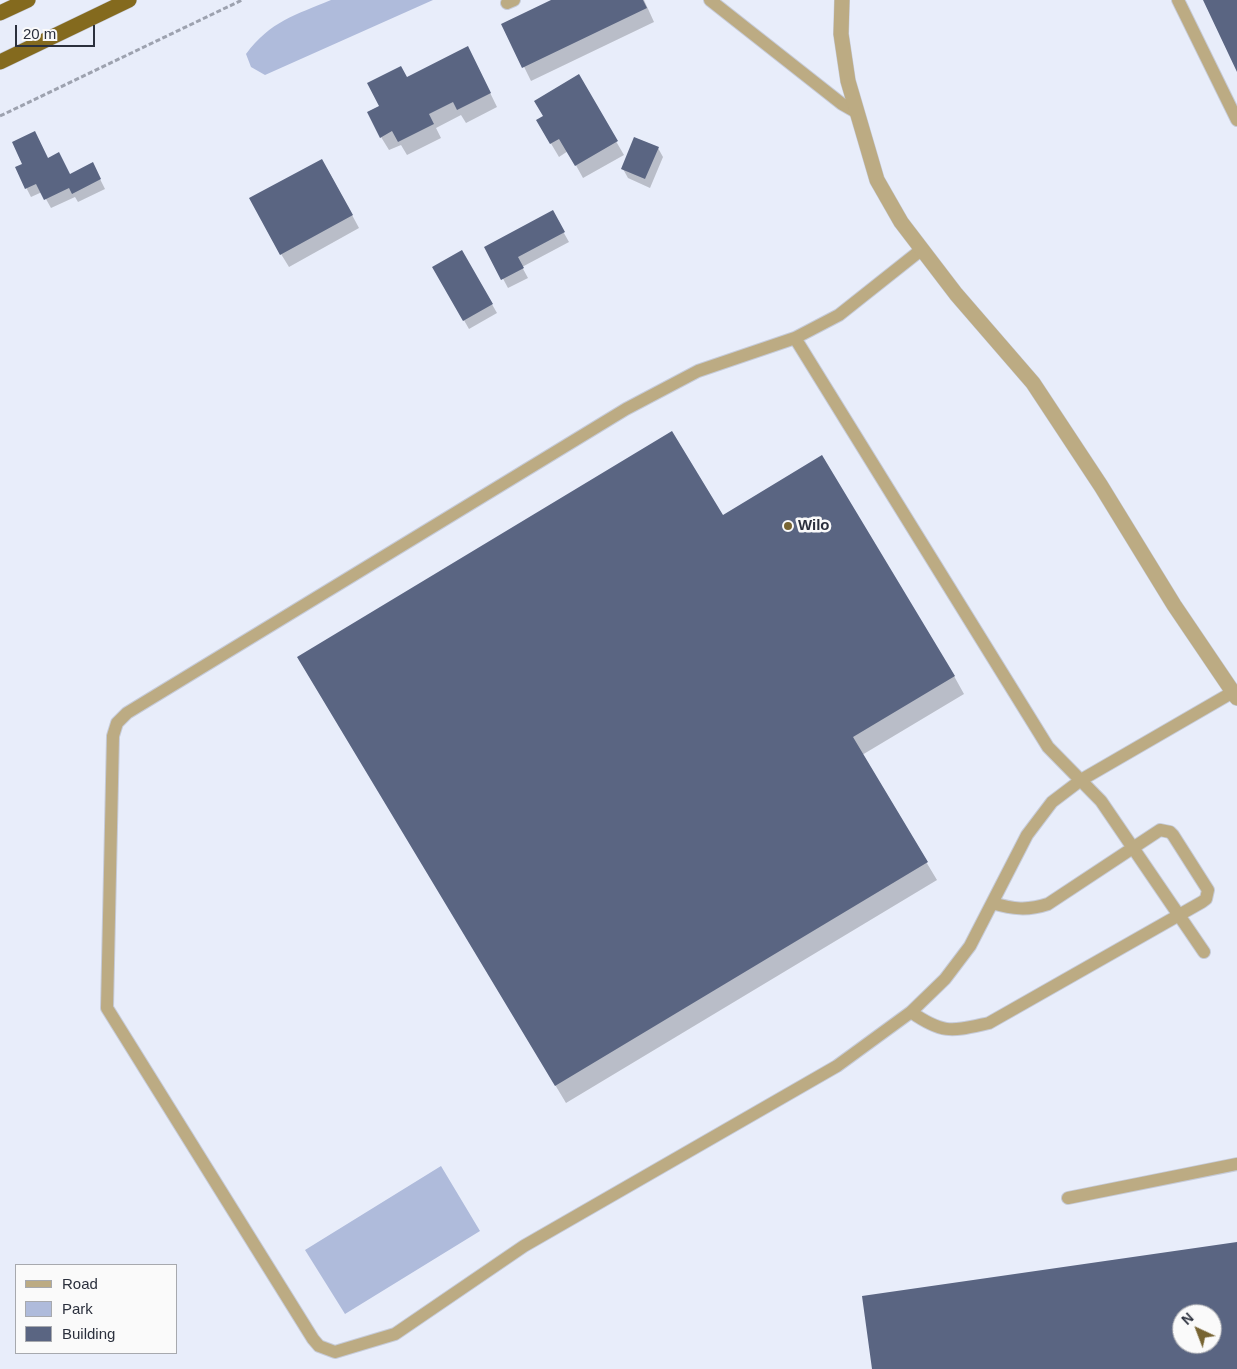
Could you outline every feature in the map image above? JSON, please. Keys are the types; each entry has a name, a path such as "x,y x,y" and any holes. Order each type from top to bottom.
{"highway":[{"path":"0,14 28,0"},
{"path":"0,62 129,0"}],"street":[{"path":"842,0 841,34 848,81 877,180 901,222 921,250 956,294 1034,384 1101,486 1174,605 1235,695"}],"lane":[{"path":"710,0 834,98 856,112"},
{"path":"1178,0 1237,120"},
{"path":"921,250 839,314 795,338 698,371 626,409 127,713 117,723 114,736 107,1008 312,1338 319,1346 336,1352 395,1334 524,1246 837,1066 912,1012 945,979 970,946 1027,835 1052,802 1080,780 1235,695"},
{"path":"795,338 1048,747 1101,801 1204,952"},
{"path":"912,1012 928,1024 952,1031 989,1023 1206,899 1208,890 1170,832 1160,830 1134,849 1048,904 1032,909 1016,910 992,903"},
{"path":"1068,1198 1237,1164"}],"path":[{"path":"0,116 242,0"}],"green space":[{"path":"331,0 433,0 265,75 251,67 246,54 274,26"},
{"path":"441,1166 480,1231 345,1314 305,1250"}],"building":[{"path":"551,0 643,0 647,8 522,68 501,24"},
{"path":"1203,0 1237,0 1237,72"},
{"path":"468,46 491,93 457,110 453,102 429,114 434,124 398,142 392,131 380,138 367,112 379,106 367,83 401,66 407,77"},
{"path":"579,74 618,141 575,166 559,139 550,144 536,120 543,116 534,101"},
{"path":"35,131 48,158 59,152 70,174 93,162 101,179 72,194 69,188 44,200 36,184 25,189 15,167 22,164 12,142"},
{"path":"634,137 659,147 645,179 621,169"},
{"path":"322,159 353,215 280,255 249,198"},
{"path":"553,210 565,232 518,257 524,268 501,280 484,247"},
{"path":"462,250 493,304 463,321 432,267"},
{"path":"672,431 723,515 822,455 955,676 853,737 928,862 555,1086 297,657"},
{"path":"1237,1242 1237,1369 872,1369 862,1296"}],"place":[{"name":"Wilo","path":"788,526"}]}
